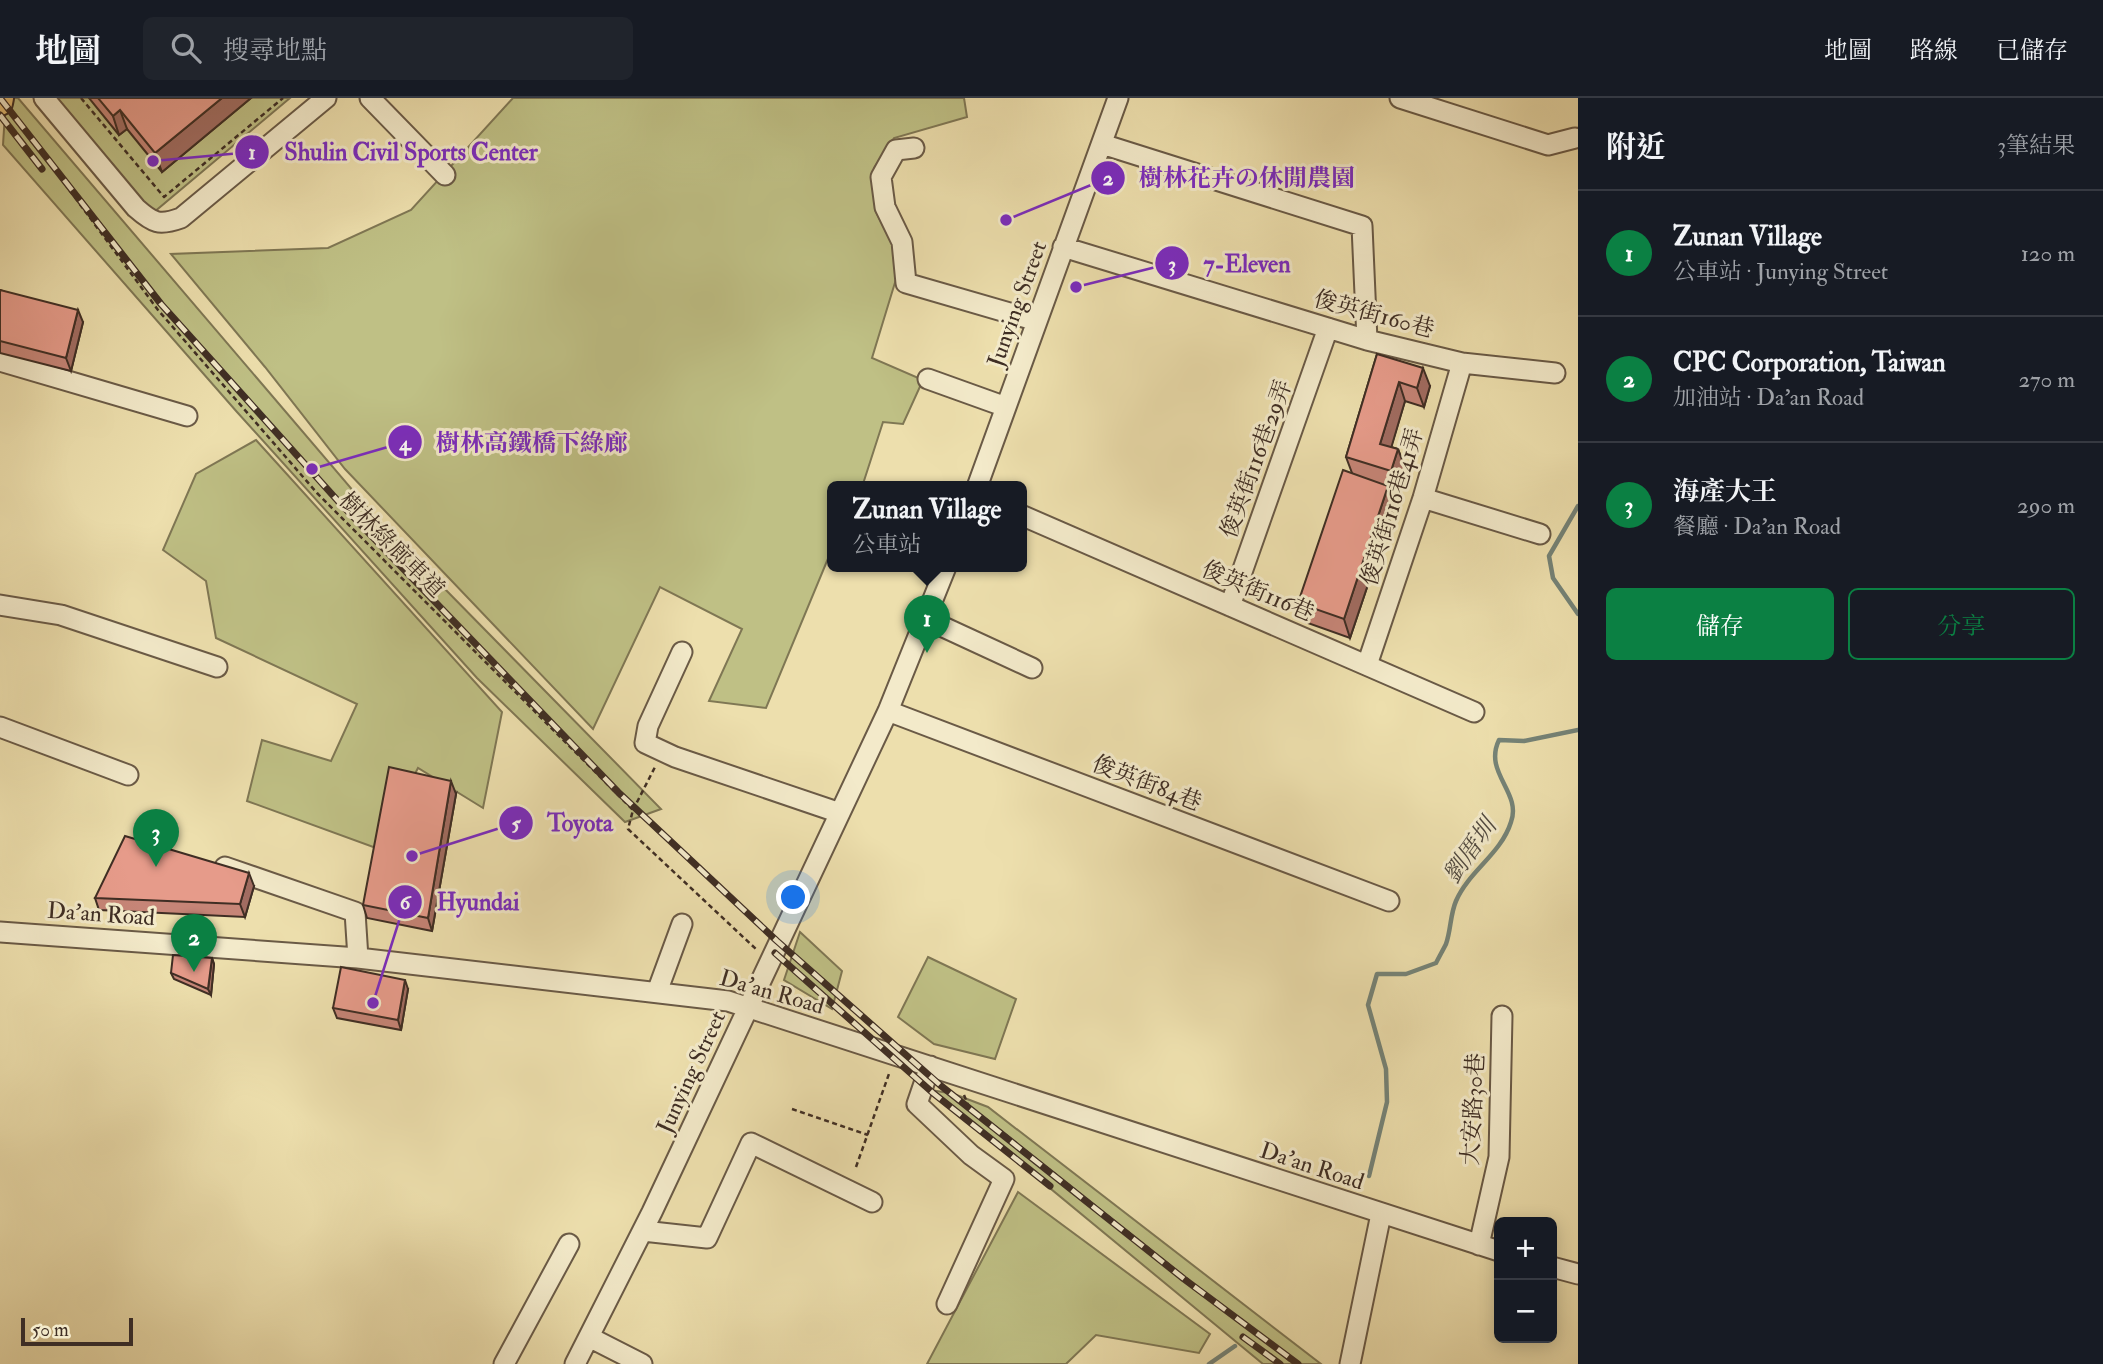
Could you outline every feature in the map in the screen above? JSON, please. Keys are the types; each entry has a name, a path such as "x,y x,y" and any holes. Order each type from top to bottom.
{"street":[{"path":"44,98 136,208 150,220 166,223 181,218 326,98"},
{"path":"370,98 445,175"},
{"name":"Junying Street","path":"979,481 1118,98"},
{"path":"1400,98 1548,145 1575,138"},
{"path":"1102,144 1362,226 1367,340"},
{"path":"914,148 896,150 881,177 885,207 902,242 906,283 1037,321"},
{"name":"俊英街160巷","path":"1063,247 1367,340 1462,363 1555,373"},
{"name":"俊英街116巷29弄","path":"1230,606 1328,328"},
{"path":"0,361 187,416"},
{"name":"俊英街116巷41弄","path":"1367,665 1423,498 1462,363"},
{"path":"928,379 1006,407"},
{"path":"1423,498 1540,534"},
{"name":"俊英街116巷","path":"1027,517 1475,712"},
{"name":"Junying Street","path":"575,1364 643,1231 888,711 944,572"},
{"path":"0,605 61,615 216,667"},
{"path":"926,619 1032,668"},
{"path":"682,652 648,726 645,743 840,813"},
{"name":"俊英街84巷","path":"888,711 1389,901"},
{"path":"0,727 128,775"},
{"path":"214,863 355,912 358,958"},
{"path":"657,992 682,924"},
{"name":"Da'an Road","path":"0,932 358,958 728,1002 1494,1250"},
{"name":"大安路30巷","path":"1479,1245 1499,1157 1502,1016"},
{"path":"930,1066 917,1104 971,1155 1004,1179 947,1304"},
{"path":"643,1231 707,1238 751,1143 872,1202"},
{"path":"1350,1364 1381,1214"},
{"path":"504,1364 569,1244"},
{"path":"1557,1268 1578,1274"},
{"path":"589,1337 642,1364"}],"path":[{"path":"81,98 164,197 283,98"},
{"name":"樹林綠廊車道","path":"1,100 158,310 317,493 634,810"},
{"path":"94,115 99,110"},
{"path":"663,751 634,810 628,829 757,950"},
{"path":"856,1167 894,1054"},
{"path":"963,1092 968,1105 1294,1364"},
{"path":"792,1109 867,1135"}],"green space":[{"path":"6,98 18,98 384,527 661,809 625,822 477,678 237,412 3,145"},
{"path":"40,98 290,98 141,223"},
{"path":"513,98 964,98 967,117 894,138 874,168 875,210 893,245 897,276 872,358 923,380 903,424 883,422 864,481 827,481 827,561 766,708 709,701 742,629 660,587 593,729 345,469 171,254 328,248 411,210"},
{"path":"256,440 502,712 483,808 418,768 376,848 247,801 262,740 331,761 357,704 216,638 206,581 163,550 196,474"},
{"path":"800,932 842,971 832,1009 784,980"},
{"path":"928,957 1016,999 995,1059 934,1044 898,1017"},
{"path":"931,1090 954,1094 988,1107 1321,1364 1263,1364"},
{"path":"1018,1192 1210,1334 1199,1353 1096,1335 1066,1364 927,1364"}],"building":[{"path":"98,98 222,98 155,153 120,110 113,116"},
{"path":"0,290 78,310 66,358 0,341"},
{"path":"1377,354 1423,368 1417,388 1399,382 1380,444 1398,449 1391,471 1346,457"},
{"path":"1343,470 1388,486 1344,619 1298,603"},
{"path":"389,767 451,781 428,918 363,905"},
{"path":"125,836 249,873 240,904 95,898"},
{"path":"173,955 212,958 208,989 171,973"},
{"path":"341,967 405,980 398,1020 333,1008"}],"waterway":[{"name":"劉厝圳","path":"1578,506 1549,556 1553,578 1578,614"},
{"name":"劉厝圳","path":"1369,1176 1387,1102 1386,1069 1368,1005 1377,974 1406,974 1436,963 1446,944 1454,906 1462,890 1506,833 1513,811 1512,801 1496,763 1495,752 1499,740 1524,741 1578,730"},
{"name":"劉厝圳","path":"1209,1364 1235,1346"}],"railway":[{"path":"0,98 161,304 338,501 618,792 777,941 940,1085 1184,1279 1298,1364"},
{"path":"0,115 42,169"},
{"path":"775,953 933,1093 1050,1186"},
{"path":"1243,1337 1280,1364"}],"place":[{"name":"Shulin Civil Sports Center","path":"153,161"},
{"name":"樹林花卉の休閒農園","path":"1006,220"},
{"name":"7-Eleven","path":"1076,287"},
{"name":"樹林高鐵橋下綠廊","path":"312,469"},
{"name":"Zunan Village","path":"927,653"},
{"name":"Toyota","path":"412,856"},
{"name":"海產大王","path":"156,867"},
{"name":"CPC Corporation, Taiwan","path":"194,972"},
{"name":"Hyundai","path":"373,1003"}]}
